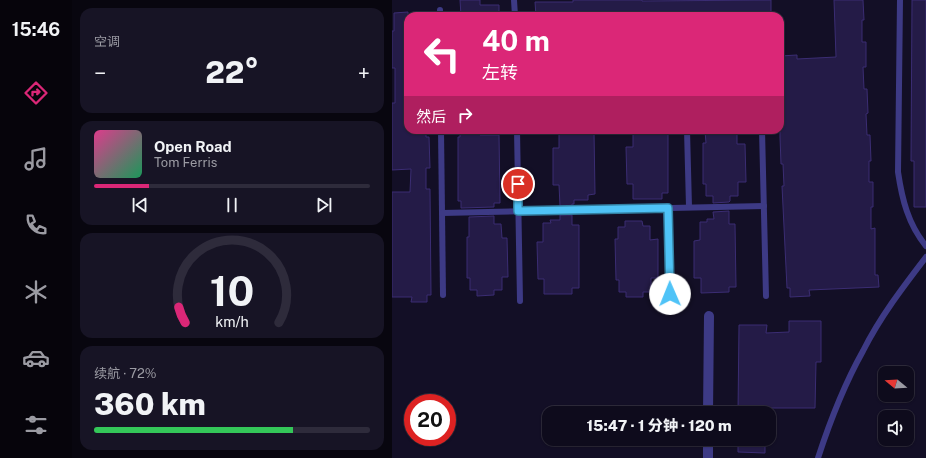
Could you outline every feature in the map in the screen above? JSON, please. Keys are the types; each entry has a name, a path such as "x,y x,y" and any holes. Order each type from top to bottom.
{"street":[{"path":"708,406 709,316"},
{"path":"708,446 708,458"}],"lane":[{"path":"514,0 515,12"},
{"path":"900,0 898,172 900,188 908,216 913,228 926,246"},
{"path":"441,134 443,295"},
{"path":"517,134 520,301"},
{"path":"687,134 689,207"},
{"path":"762,134 766,296"},
{"path":"442,213 764,206"},
{"path":"668,208 670,294"},
{"path":"818,458 840,397 863,350 888,309 926,257"}],"building":[{"path":"460,0 480,0 480,5 499,5 499,12 461,12"},
{"path":"573,0 771,0 771,12 536,12 535,2 573,2"},
{"path":"834,0 863,0 864,20 862,20 862,42 866,42 866,67 863,67 864,89 867,89 867,135 870,135 871,161 869,161 869,182 873,182 871,229 875,228 875,275 878,275 879,287 809,290 810,296 790,297 790,288 787,288 782,186 784,186 783,164 781,164 780,137 780,134 784,134 784,56 797,55 797,59 836,57"},
{"path":"912,0 926,0 926,207 914,207 914,161 911,161"},
{"path":"404,12 404,134 426,134 426,137 429,137 430,168 426,168 426,189 430,189 431,295 427,295 427,302 411,302 412,297 392,297 392,192 410,192 411,169 392,170 392,103 395,103 395,68 392,68 392,31 394,31 394,13"},
{"path":"460,134 499,135 500,203 494,203 494,207 461,208 461,201 458,201 458,137 460,137"},
{"path":"559,134 594,134 595,194 588,195 588,200 574,200 574,204 572,204 572,206 560,206 559,185 553,185 553,148 559,148"},
{"path":"633,134 668,134 668,193 662,193 662,199 633,199 633,184 627,184 626,147 633,147"},
{"path":"705,134 737,134 737,144 745,144 746,182 738,182 738,196 730,196 729,202 713,203 713,196 706,196 706,184 703,184 703,143 706,143"},
{"path":"729,211 729,224 735,224 736,287 729,287 729,292 701,293 701,278 694,278 694,241 700,240 700,222 707,222 707,219 714,219 713,212"},
{"path":"560,215 572,215 572,225 579,225 579,288 572,288 572,294 544,294 544,279 538,279 537,242 543,242 543,223 551,223 550,220 560,220"},
{"path":"494,216 494,224 501,224 502,238 507,238 508,277 502,277 502,290 494,290 494,295 477,296 477,290 470,290 470,278 467,278 467,237 469,237 469,217"},
{"path":"625,221 642,221 643,226 650,226 650,240 658,239 658,278 651,278 651,292 643,292 643,297 626,297 626,292 619,292 619,280 616,280 615,239 618,239 618,227 625,227"},
{"path":"789,321 821,321 821,362 816,362 815,408 738,406 739,325 767,325 766,333 789,332"},
{"path":"738,446 765,446 765,453 738,452"}],"route":[{"path":"518,184 518,211 668,208 670,294"}]}
